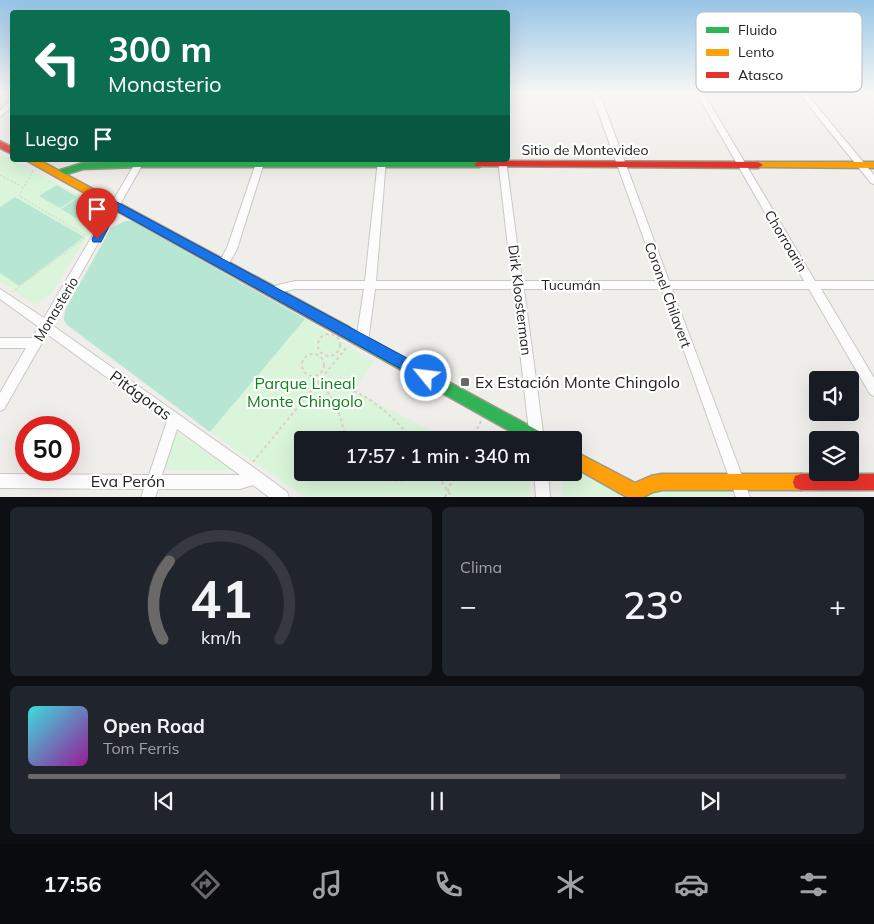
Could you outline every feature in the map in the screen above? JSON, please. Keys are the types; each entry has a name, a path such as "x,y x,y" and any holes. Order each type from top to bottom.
{"street":[{"name":"Coronel Chilavert","path":"604,115 664,285 743,496"},
{"name":"Chorroarin","path":"713,115 874,390"},
{"path":"820,115 874,182"},
{"name":"Sitio de Montevideo","path":"57,174 83,166 140,162 874,165"},
{"name":"Monasterio","path":"0,405 140,162"},
{"path":"359,339 370,285 381,162"},
{"name":"Dirk Kloosterman","path":"503,162 538,431"},
{"path":"223,264 232,249 260,163"},
{"path":"32,165 57,174 115,205 524,431"},
{"name":"Tucumán","path":"270,290 295,285 874,285"},
{"name":"Pitágoras","path":"6,293 46,326 282,496"},
{"path":"0,343 36,343"},
{"path":"148,496 174,419"},
{"path":"582,463 639,494 651,484 662,482 874,482"},
{"name":"Eva Perón","path":"0,481 240,482 251,474"},
{"path":"542,481 543,496"}],"path":[{"path":"6,293 89,237 18,196 32,165"},
{"path":"0,175 23,188"},
{"path":"322,355 318,350 320,340 330,335 338,338 340,346 336,352 329,355 322,355 310,355 304,360 301,367 303,373 309,376 317,374 323,369 322,355"},
{"path":"251,474 318,383 359,339"},
{"path":"323,369 327,372"},
{"path":"318,383 324,387 334,402 340,414 344,431"},
{"path":"318,383 339,384 379,405 404,431"},
{"path":"476,431 486,410"},
{"path":"441,481 452,496"},
{"path":"445,496 452,481"}],"green space":[{"path":"0,153 10,158 10,162 17,162 105,209 51,293 35,305 0,281"},
{"path":"57,185 77,197 60,208 39,196"},
{"path":"15,197 84,237 19,286 0,273 0,207"},
{"path":"79,197 100,209 82,222 61,209"},
{"path":"125,221 132,221 305,319 210,432 67,325 64,320 65,310 111,228"},
{"name":"Parque Lineal Monte Chingolo","path":"305,319 374,362 354,391 432,431 294,431 294,481 528,481 530,496 303,496 210,432"},
{"path":"176,432 233,470 169,471 165,468"},
{"path":"582,474 626,496 561,496 563,483 566,481 582,481"},
{"path":"737,481 743,496 642,497 651,484"}],"traffic: fast":[{"path":"57,174 83,166 139,164 479,164"},
{"path":"344,331 525,431"}],"traffic: slow":[{"path":"35,162 344,331"},
{"path":"758,165 874,165"},
{"path":"582,463 635,492 651,484 662,482 801,482"}],"traffic: jam":[{"path":"0,144 10,150"},
{"path":"479,164 758,165"},
{"path":"801,482 874,482"}],"place":[{"name":"Ex Estación Monte Chingolo","path":"465,382"}],"route":[{"path":"97,239 115,205 426,376"}]}
